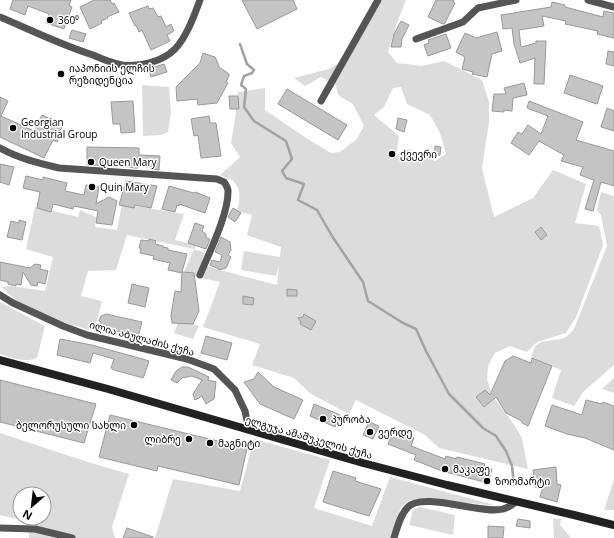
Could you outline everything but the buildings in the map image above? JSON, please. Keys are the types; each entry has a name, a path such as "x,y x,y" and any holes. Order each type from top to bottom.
{"main road":[{"name":"ელგუჯა ამაშუკელის ქუჩა","path":"0,360 108,389 363,463 614,526"}],"street":[{"path":"0,17 82,52 121,64 140,64 165,57 176,48 185,35 200,0"},
{"path":"321,101 378,0"},
{"path":"416,39 463,22 478,8 516,0"},
{"path":"588,0 614,7"},
{"path":"0,148 39,164 59,168 217,179 224,182 228,188 222,221 200,275"},
{"name":"ილია აბულაძის ქუჩა","path":"0,296 63,326 87,335 187,359 214,369 235,390 245,411 249,430"},
{"path":"394,538 398,525 408,506 418,502 465,505 502,510 516,502"},
{"path":"0,528 35,529 72,538"}],"shaded area":[{"path":"382,0 406,0 388,52 397,63 422,66 444,61 482,80 489,102 489,122 482,168 494,217 533,198 553,170 586,184 575,223 599,226 603,245 576,317 566,333 537,342 527,352 510,346 495,353 488,366 487,379 492,395 513,423 522,438 528,469 439,448 425,435 356,400 349,414 311,394 294,378 252,365 260,344 203,327 220,282 183,274 194,249 205,253 201,265 277,285 279,265 276,276 241,270 244,251 280,257 281,247 247,235 252,215 237,211 239,191 232,180 220,175 240,157 231,143 238,91 240,92 265,88 265,110 331,153 340,152 356,140 364,126 353,104 338,95 336,85 321,77 305,86 294,78 329,69 349,57","holes":["401,87 407,104 430,115 440,133 446,154 435,161 408,149 396,156 399,136 374,115 384,107 393,88"]},
{"path":"142,85 169,87 171,113 168,132 161,135 143,136"},
{"path":"601,192 614,196 614,365 584,391 574,406 552,398 561,370 531,357 537,344 545,341 565,338 574,329 607,246 601,215 597,210"},
{"path":"122,204 184,214 175,240 196,245 194,249 127,235 116,270 88,271 81,296 102,301 94,331 68,324 17,301 1,287 11,286 45,291 53,257 26,249 35,207 78,217 80,210 96,217 95,227 117,230"},
{"path":"0,302 45,326 37,358 24,360 0,354"},
{"path":"178,323 199,325 193,339 174,333"},
{"path":"614,378 614,393 602,389"},
{"path":"0,433 129,474 112,527 115,538 29,538 29,526 52,526 52,486 12,486 12,518 0,515"},
{"path":"254,439 330,460 314,508 372,526 390,477 494,505 429,499 410,500 401,507 391,538 155,538 173,479 240,491"},
{"path":"614,479 614,510 604,510"},
{"path":"420,507 455,515 453,535 409,525 413,510"},
{"path":"553,518 561,519 560,525 571,538 554,538"}],"waterway":[{"path":"240,44 247,64 254,70 252,73 244,76 241,85 246,89 244,107 254,121 286,141 292,159 282,171 286,178 304,184 298,200 317,210 332,236 363,282 368,301 403,323 416,329 449,394 483,428 496,436 506,451 512,466 514,485"}],"place":[{"name":"360⁰","path":"50,20"},
{"name":"იაპონიის ელჩის რეზიდენცია","path":"61,74"},
{"name":"Georgian Industrial Group","path":"13,128"},
{"name":"ქვევრი","path":"392,154"},
{"name":"Queen Mary","path":"91,162"},
{"name":"Quin Mary","path":"92,187"},
{"name":"პურობა","path":"323,419"},
{"name":"ბელორუსული სახლი","path":"134,425"},
{"name":"ვერდე","path":"370,432"},
{"name":"ლიბრე","path":"189,439"},
{"name":"მაგნიტი","path":"210,443"},
{"name":"მაკაფე","path":"445,469"},
{"name":"ზოომარტი","path":"487,481"}]}
